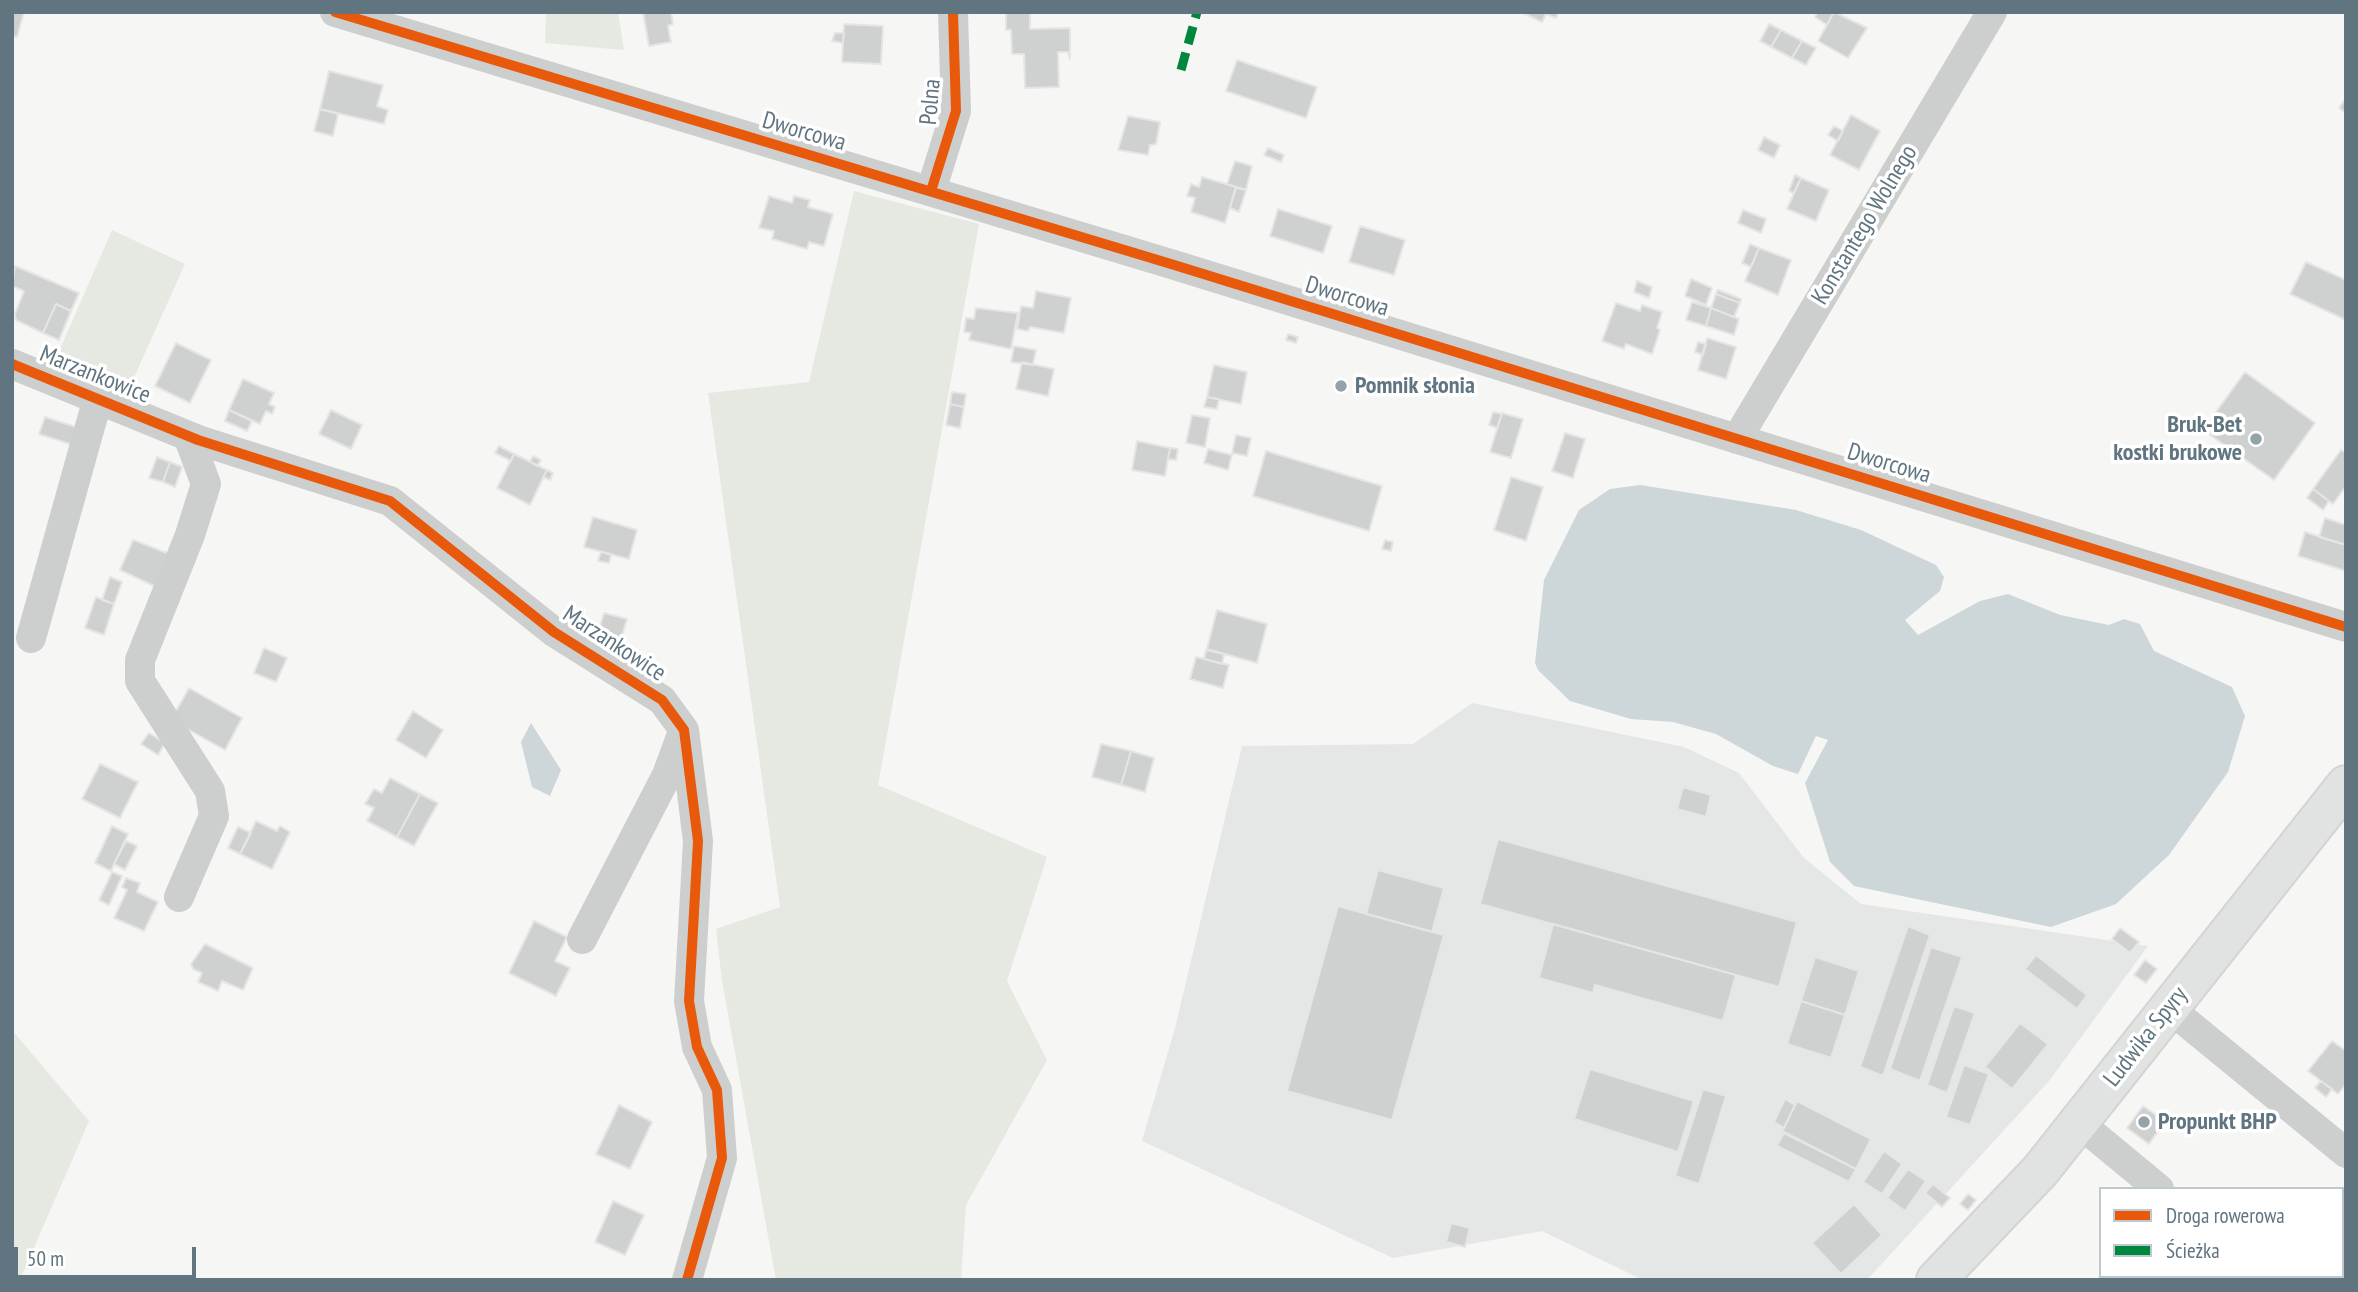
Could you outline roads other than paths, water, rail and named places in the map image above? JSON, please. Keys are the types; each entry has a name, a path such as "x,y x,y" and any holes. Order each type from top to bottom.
{"main road":[{"name":"Ludwika Spyry","path":"1950,1273 2040,1171 2346,785"}],"street":[{"name":"Dworcowa","path":"335,12 930,191 2346,627"},
{"name":"Polna","path":"930,191 956,111 953,12"},
{"name":"Konstantego Wolnego","path":"1737,439 1993,12"},
{"name":"Marzankowice","path":"12,364 188,436 390,501 554,632 662,700 684,730 698,841 689,1001 697,1047 717,1090 722,1158 687,1280"},
{"path":"31,638 98,398"},
{"path":"179,897 214,816 210,790 140,681 140,660 190,535 206,484 188,436"},
{"path":"583,939 667,775 684,730"},
{"path":"2169,1008 2346,1153"},
{"path":"2078,1122 2157,1187"}],"place":[{"name":"Pomnik słonia","path":"1341,386"},
{"name":"Bruk-Bet kostki brukowe","path":"2256,439"},
{"name":"Propunkt BHP","path":"2144,1122"}]}
